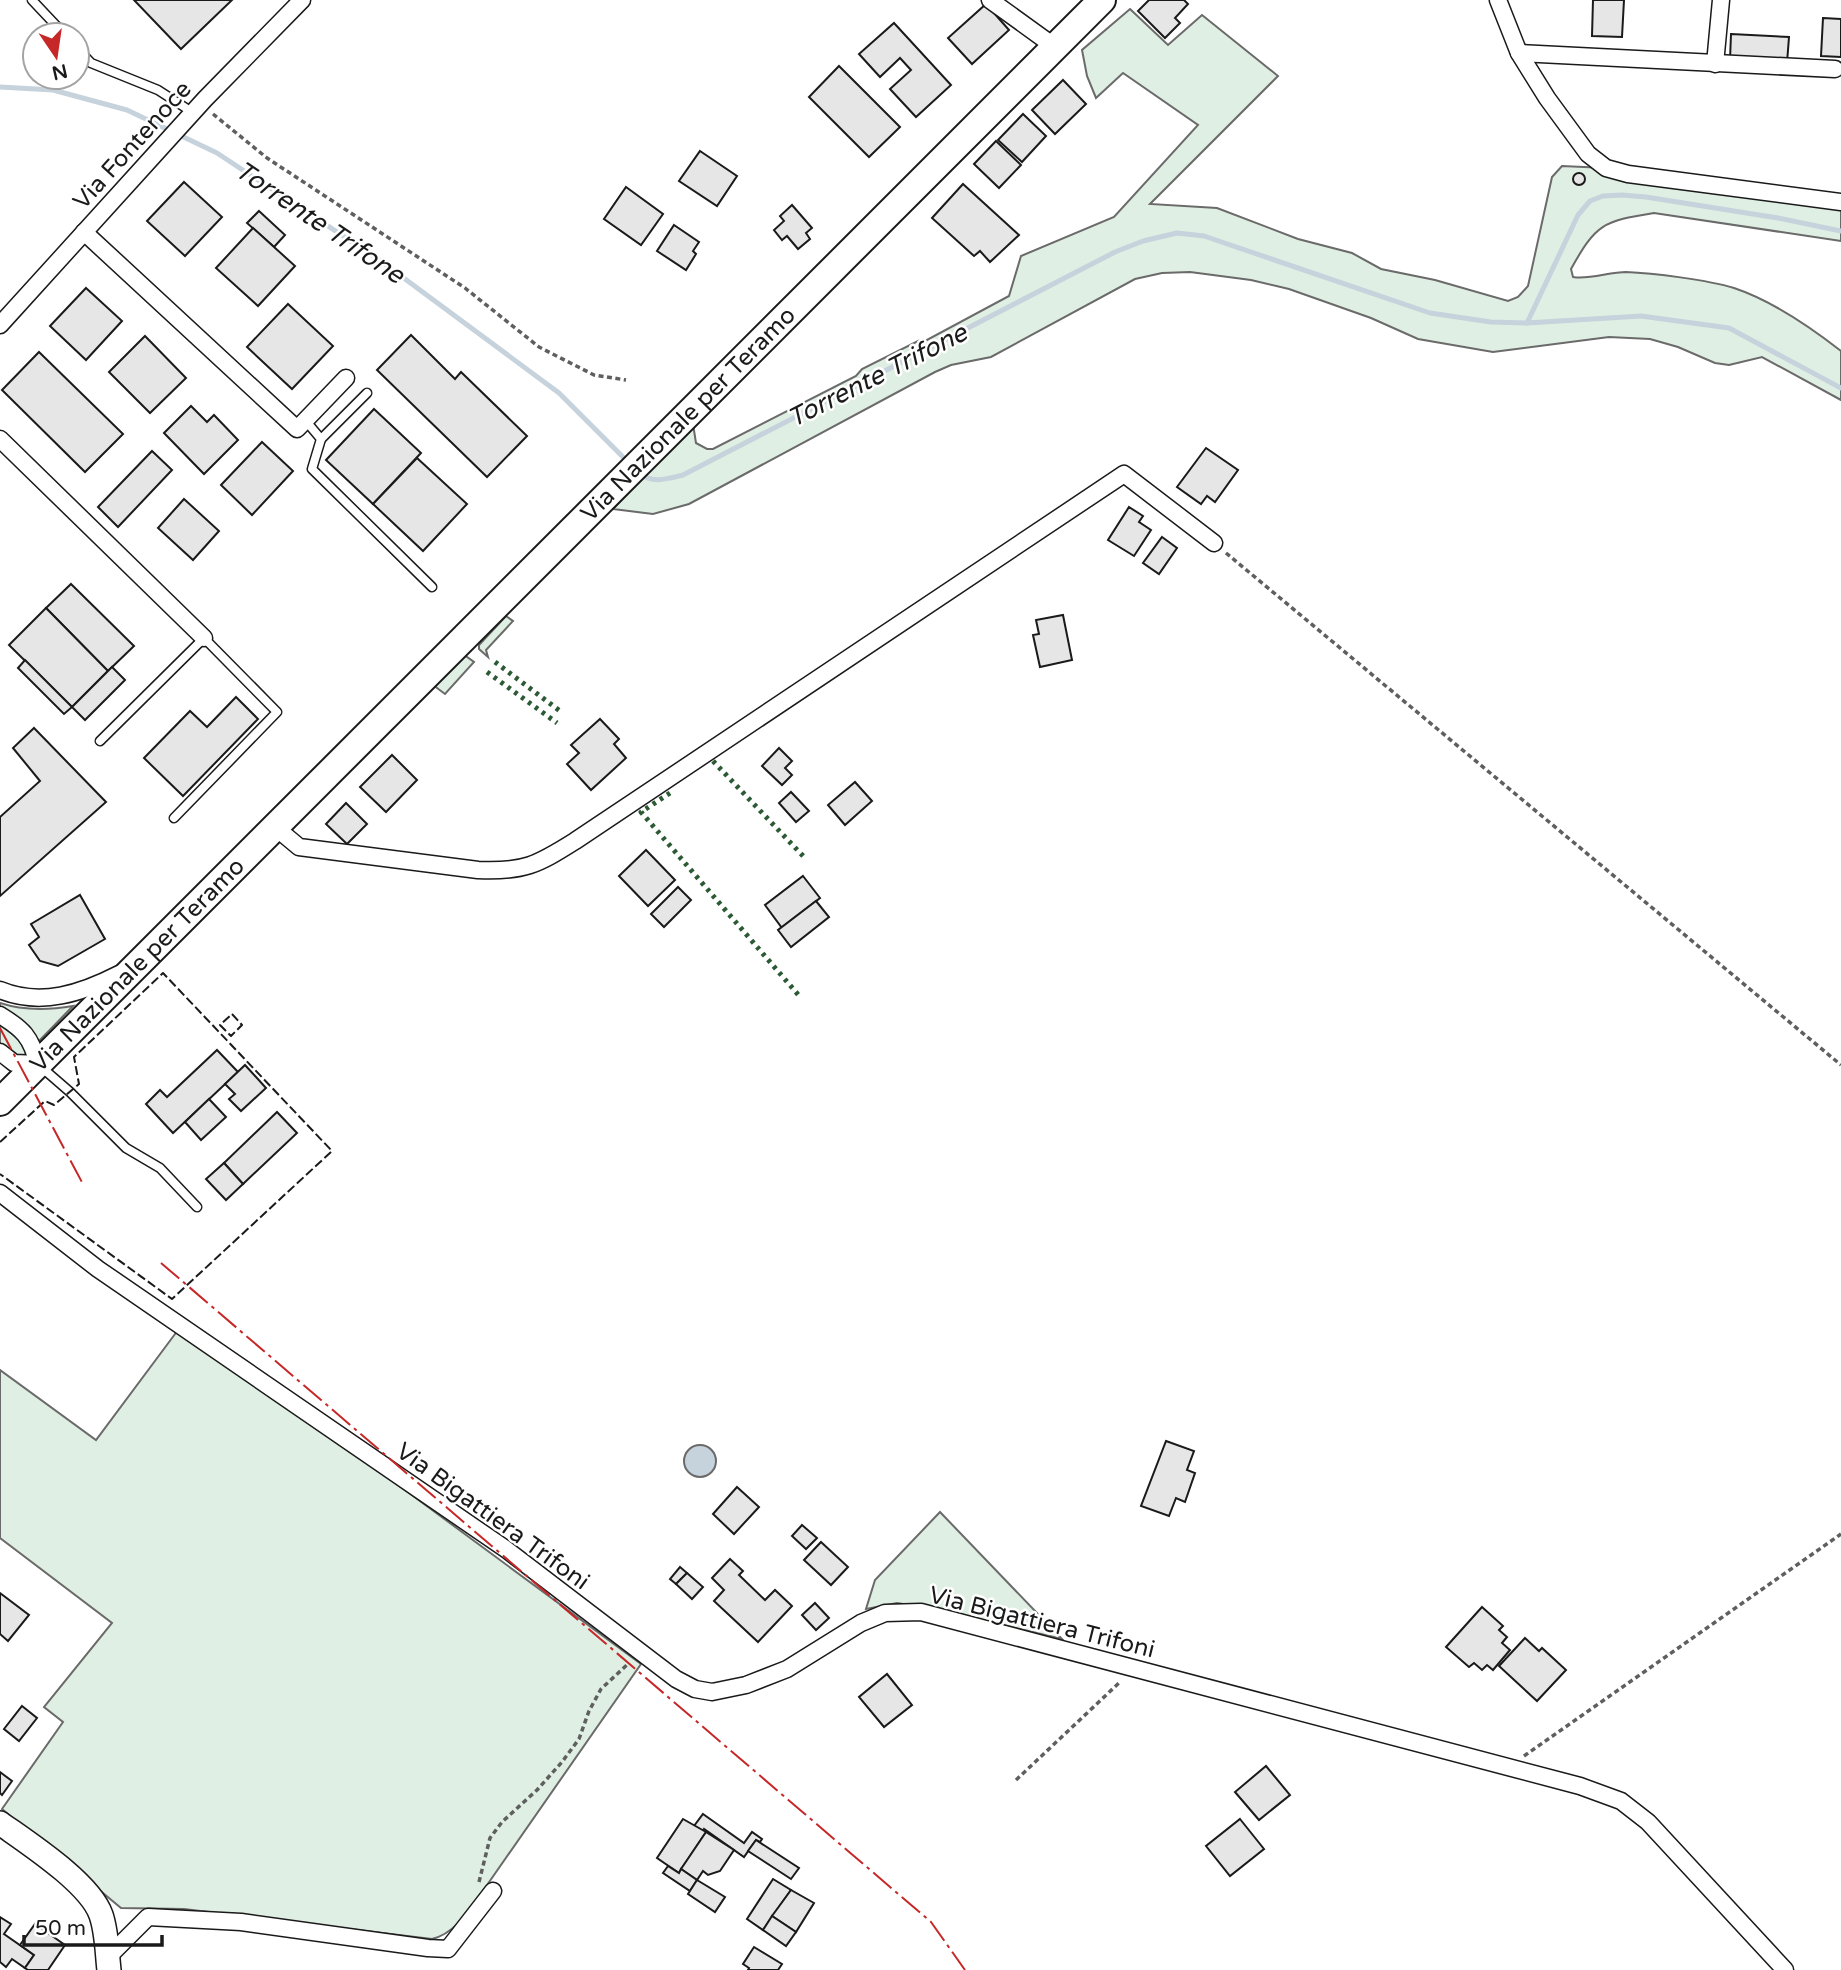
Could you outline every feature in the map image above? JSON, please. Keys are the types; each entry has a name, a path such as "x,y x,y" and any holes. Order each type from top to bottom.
{"main road":[{"name":"Via Nazionale per Teramo","path":"0,1102 1102,0"}],"street":[{"name":"Via Fontenoce","path":"0,325 194,110 302,0"},
{"path":"990,0 1055,47"},
{"path":"1497,0 1519,52 1548,98 1588,154 1606,168 1628,174 1841,202"},
{"path":"1715,64 1721,0"},
{"path":"1519,52 1835,69"},
{"path":"84,232 297,429 346,378"},
{"path":"0,439 204,638"},
{"path":"275,827 299,847 478,870 501,871 534,865 1124,474 1214,543"},
{"path":"0,990 30,997 52,998 68,995 137,965"},
{"path":"0,1015 27,1035 34,1047 38,1064 14,1062 0,1052"},
{"name":"Via Bigattiera Trifoni","path":"0,1193 98,1269 507,1550 676,1679 695,1689 712,1692 746,1685 787,1669 862,1623 885,1613 921,1612 1580,1786 1620,1801 1648,1822 1785,1970"},
{"path":"0,1823 52,1861 91,1897 101,1915 108,1964"},
{"path":"108,1964 148,1917 241,1922 448,1949 494,1891"}],"lane":[{"path":"32,0 52,21"},
{"path":"91,63 158,90 194,110"},
{"path":"367,393 321,439 312,469 432,587"},
{"path":"305,420 321,439"},
{"path":"100,741 204,638 277,712 174,818"},
{"path":"38,1064 70,1092 125,1149 160,1168 197,1206"}],"path":[{"path":"194,110 466,288 539,347 594,375 626,380"},
{"path":"1214,543 1841,1065"},
{"path":"1508,1767 1841,1534"},
{"path":"479,1909 477,1894 490,1838 502,1822 537,1790 562,1762 579,1739 589,1711 601,1689 642,1653"},
{"path":"1016,1780 1134,1668"}],"green space":[{"path":"1130,9 1168,45 1202,15 1278,76 1150,204 1217,208 1298,239 1352,253 1381,269 1435,280 1508,301 1518,297 1528,286 1552,177 1562,166 1606,168 1841,202 1841,241 1654,213 1612,222 1603,227 1587,242 1571,269 1573,277 1579,278 1626,272 1696,280 1734,288 1763,300 1841,351 1841,400 1762,357 1729,365 1715,363 1678,347 1650,339 1609,337 1493,352 1418,339 1371,318 1289,289 1251,280 1190,272 1162,273 1135,279 991,357 951,365 935,372 689,504 653,514 613,509 693,424 696,443 713,449 856,376 862,369 920,340 927,340 1009,296 1021,256 1114,217 1198,125 1123,73 1096,98 1087,76 1082,50"},
{"path":"506,616 513,621 486,650 488,657 479,649 479,645"},
{"path":"463,654 474,662 445,694 433,685"},
{"path":"0,1003 36,1009 73,1006 39,1041 25,1026 0,1008"},
{"path":"0,1025 15,1037 27,1052 21,1060 0,1046"},
{"path":"178,1330 340,1442 641,1664 468,1911 456,1926 441,1936 432,1939 184,1909 121,1908 2,1809 63,1722 44,1707 112,1623 0,1538 0,1370 96,1440"},
{"path":"940,1512 1062,1639 936,1609 897,1603 866,1609 875,1580"}],"shaded area":[{"path":"700,1445 711,1450 716,1461 711,1472 700,1477 689,1472 684,1461 689,1450"}],"building":[{"path":"134,0 232,0 181,49"},
{"path":"1149,0 1184,0 1188,4 1175,18 1180,23 1165,38 1138,11"},
{"path":"1593,0 1624,0 1622,37 1592,36"},
{"path":"986,4 1009,30 972,64 948,38"},
{"path":"1823,18 1841,19 1841,57 1821,56"},
{"path":"894,23 951,85 916,117 890,89 911,70 900,58 880,77 859,54"},
{"path":"1731,34 1789,37 1787,63 1730,60"},
{"path":"839,66 900,127 869,157 809,97"},
{"path":"1063,80 1086,104 1055,134 1032,110"},
{"path":"1023,114 1046,136 1022,162 998,140"},
{"path":"996,141 1021,165 999,188 974,164"},
{"path":"700,151 737,176 717,206 679,181"},
{"path":"1579,173 1585,179 1579,185 1573,179"},
{"path":"184,182 222,217 185,256 147,221"},
{"path":"963,184 1019,235 990,262 980,251 974,256 932,218"},
{"path":"626,187 663,214 641,245 604,219"},
{"path":"792,205 812,228 806,233 810,239 798,249 787,236 782,240 774,230 784,221 780,216"},
{"path":"259,211 285,235 274,247 247,223"},
{"path":"674,225 699,242 693,251 696,254 686,270 657,251"},
{"path":"253,228 295,266 258,306 216,268"},
{"path":"86,288 122,321 86,360 50,326"},
{"path":"288,304 333,346 292,389 247,347"},
{"path":"411,335 455,379 461,372 527,436 487,477 377,370"},
{"path":"145,336 186,378 150,413 109,372"},
{"path":"39,352 123,434 85,472 2,390"},
{"path":"191,406 207,422 214,415 238,440 204,474 164,433"},
{"path":"374,409 421,453 373,504 326,460"},
{"path":"262,442 293,471 252,515 221,485"},
{"path":"1206,448 1238,470 1215,502 1207,496 1201,504 1177,487"},
{"path":"152,451 172,470 118,527 98,507"},
{"path":"417,458 467,504 423,551 373,504"},
{"path":"184,499 219,531 193,560 158,528"},
{"path":"1129,507 1143,516 1139,522 1151,530 1134,556 1108,540"},
{"path":"1162,537 1177,548 1159,574 1143,563"},
{"path":"71,584 134,646 108,671 46,608"},
{"path":"46,608 108,671 72,707 9,645"},
{"path":"1063,615 1072,660 1040,667 1033,635 1039,634 1036,620"},
{"path":"25,660 72,707 64,714 18,668"},
{"path":"112,667 125,680 85,720 72,707"},
{"path":"236,697 258,719 183,796 144,758 190,711 207,727"},
{"path":"600,719 619,739 614,744 626,758 591,790 567,764 579,753 571,745"},
{"path":"34,728 106,802 0,896 0,817 40,781 13,748"},
{"path":"779,748 792,761 785,768 792,775 782,785 762,766"},
{"path":"392,755 417,780 386,812 360,787"},
{"path":"855,782 872,801 845,825 828,805"},
{"path":"791,792 809,811 796,822 779,803"},
{"path":"346,803 367,824 347,844 326,824"},
{"path":"646,850 675,880 648,906 619,876"},
{"path":"803,876 820,898 782,928 765,905"},
{"path":"678,887 691,900 664,927 651,914"},
{"path":"80,895 105,939 58,966 40,961 29,945 39,937 31,924"},
{"path":"816,901 829,917 791,947 778,930"},
{"path":"217,1050 238,1072 173,1133 146,1104 160,1090 167,1097"},
{"path":"245,1065 266,1088 241,1111 229,1099 235,1094 225,1084"},
{"path":"209,1099 226,1117 201,1140 185,1122"},
{"path":"277,1112 297,1133 243,1184 224,1163"},
{"path":"224,1163 243,1184 226,1200 206,1179"},
{"path":"1166,1441 1194,1451 1187,1470 1195,1473 1185,1502 1176,1498 1169,1516 1141,1506"},
{"path":"737,1487 759,1507 734,1534 713,1514"},
{"path":"802,1525 817,1538 806,1549 792,1536"},
{"path":"821,1542 848,1567 831,1585 804,1560"},
{"path":"730,1559 743,1571 739,1575 765,1600 775,1590 792,1606 758,1642 714,1601 724,1590 712,1578"},
{"path":"680,1567 687,1573 676,1584 670,1579"},
{"path":"687,1573 703,1587 692,1599 676,1584"},
{"path":"0,1593 29,1615 8,1641 0,1634"},
{"path":"815,1603 829,1618 816,1630 802,1615"},
{"path":"1482,1607 1503,1626 1499,1630 1507,1637 1502,1643 1510,1650 1493,1670 1487,1665 1482,1670 1474,1663 1469,1667 1446,1647"},
{"path":"1525,1638 1539,1651 1542,1648 1566,1670 1537,1701 1499,1666"},
{"path":"887,1674 912,1705 884,1727 859,1697"},
{"path":"22,1706 37,1718 19,1741 4,1729"},
{"path":"1266,1766 1290,1795 1259,1820 1235,1792"},
{"path":"0,1772 12,1781 2,1795 0,1793"},
{"path":"703,1814 744,1843 752,1832 762,1839 760,1842 756,1840 744,1857 704,1829 702,1832 694,1826"},
{"path":"683,1819 706,1832 679,1873 657,1858"},
{"path":"1240,1819 1264,1849 1230,1876 1206,1846"},
{"path":"706,1832 734,1850 720,1871 708,1875 703,1871 697,1880 681,1869"},
{"path":"756,1840 799,1868 791,1879 748,1851"},
{"path":"668,1866 679,1873 681,1869 697,1880 690,1891 663,1873"},
{"path":"773,1879 791,1890 763,1930 747,1919"},
{"path":"697,1880 725,1897 715,1912 688,1894"},
{"path":"791,1890 814,1903 796,1932 772,1916"},
{"path":"772,1916 796,1932 786,1946 763,1930"},
{"path":"0,1917 11,1924 4,1934 34,1955 25,1968 12,1959 6,1967 0,1962"},
{"path":"35,1924 65,1945 48,1970 25,1968 34,1955 20,1945"},
{"path":"754,1947 782,1964 778,1970 748,1970 743,1964"}],"waterway":[{"name":"Torrente Trifone","path":"0,87 53,90 127,110 217,153 378,259 559,393 629,463"},
{"path":"1527,323 1578,215 1590,201 1603,196 1646,197 1841,231"},
{"name":"Torrente Trifone","path":"639,473 654,480 683,475 1115,252 1143,241 1177,233 1204,236 1430,313 1491,322 1527,323 1641,316 1729,328 1841,388"}],"hedge":[{"path":"495,662 560,711"},
{"path":"487,672 557,723"},
{"path":"713,761 804,857"},
{"path":"670,793 641,812 801,998"}],"fence":[{"path":"0,1142 45,1101 54,1105 79,1084 74,1057 163,973 332,1151 172,1299 0,1174"},
{"path":"232,1014 242,1025 231,1036 220,1025 232,1014"}],"power":[{"path":"0,1028 84,1186"},
{"path":"161,1263 931,1922 965,1970"}]}
